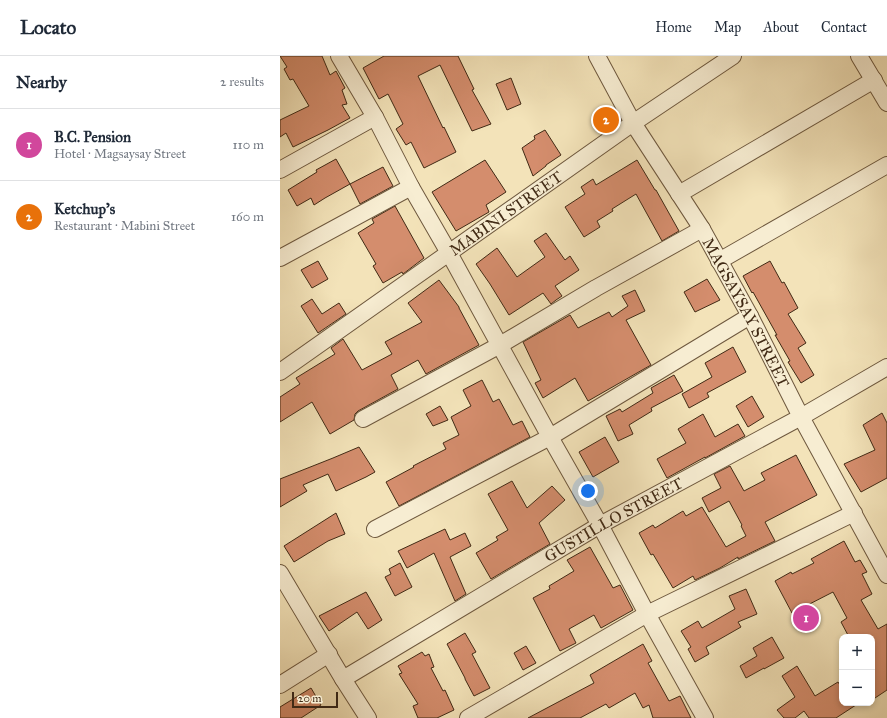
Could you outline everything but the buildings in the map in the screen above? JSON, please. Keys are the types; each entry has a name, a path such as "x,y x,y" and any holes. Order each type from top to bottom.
{"street":[{"path":"339,56 375,117 411,187 600,524 647,614 705,718"},
{"name":"MAGSAYSAY STREET","path":"596,56 633,123 702,229 750,316 801,417 887,575"},
{"name":"MABINI STREET","path":"280,372 633,123 733,56"},
{"path":"859,56 887,103"},
{"path":"679,194 874,80"},
{"path":"280,170 375,117"},
{"path":"719,261 887,165"},
{"path":"280,258 411,187"},
{"path":"363,419 500,345 596,288 702,229"},
{"path":"375,529 550,437 750,316"},
{"name":"GUSTILLO STREET","path":"343,678 600,524 801,417 887,367"},
{"path":"468,718 647,614 854,513"},
{"path":"280,573 368,718"},
{"path":"280,685 329,654"}],"place":[{"name":"Ketchup's","path":"606,120"},
{"name":"B.C. Pension","path":"806,618"}]}
